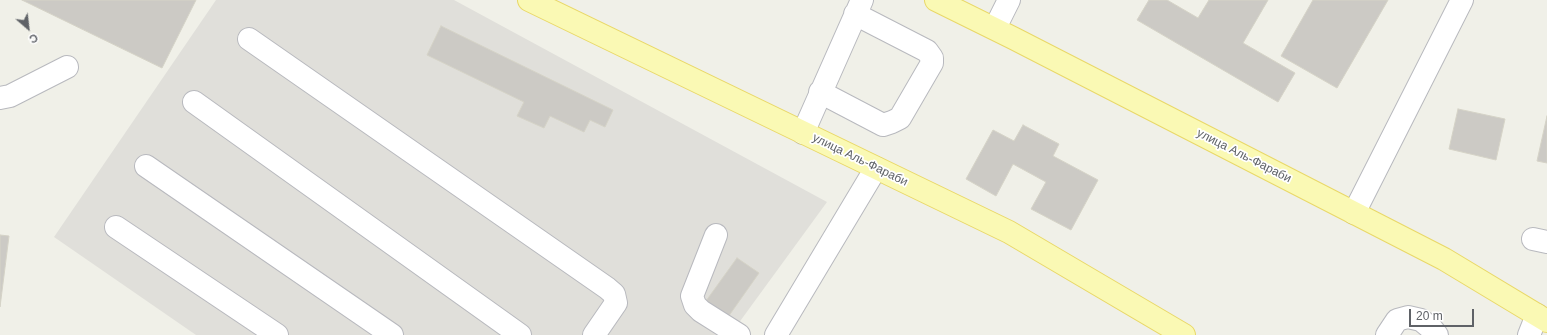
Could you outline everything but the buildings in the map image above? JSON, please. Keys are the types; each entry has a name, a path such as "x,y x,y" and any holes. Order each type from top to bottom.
{"main road":[{"name":"улица Аль-Фараби","path":"529,0 1009,232 1184,335"},
{"name":"улица Аль-Фараби","path":"936,0 995,28 1444,259 1542,318"}],"lane":[{"path":"995,28 1009,0"},
{"path":"1354,212 1462,0"},
{"path":"803,132 820,92 859,7 927,51 932,58 932,63 900,118 887,123 883,124 820,92"},
{"path":"249,39 614,294 616,303 594,335"},
{"path":"0,98 10,96 67,67"},
{"path":"194,102 520,335"},
{"path":"146,166 392,335"},
{"path":"776,335 876,168"},
{"path":"116,226 277,335"},
{"path":"716,235 692,296 695,305 701,311 739,335"},
{"path":"1387,335 1397,320 1408,317 1421,320 1434,330 1437,335"},
{"path":"1529,335 1542,318"}],"shaded area":[{"path":"216,0 454,0 827,202 730,335 196,335 54,237"}]}
